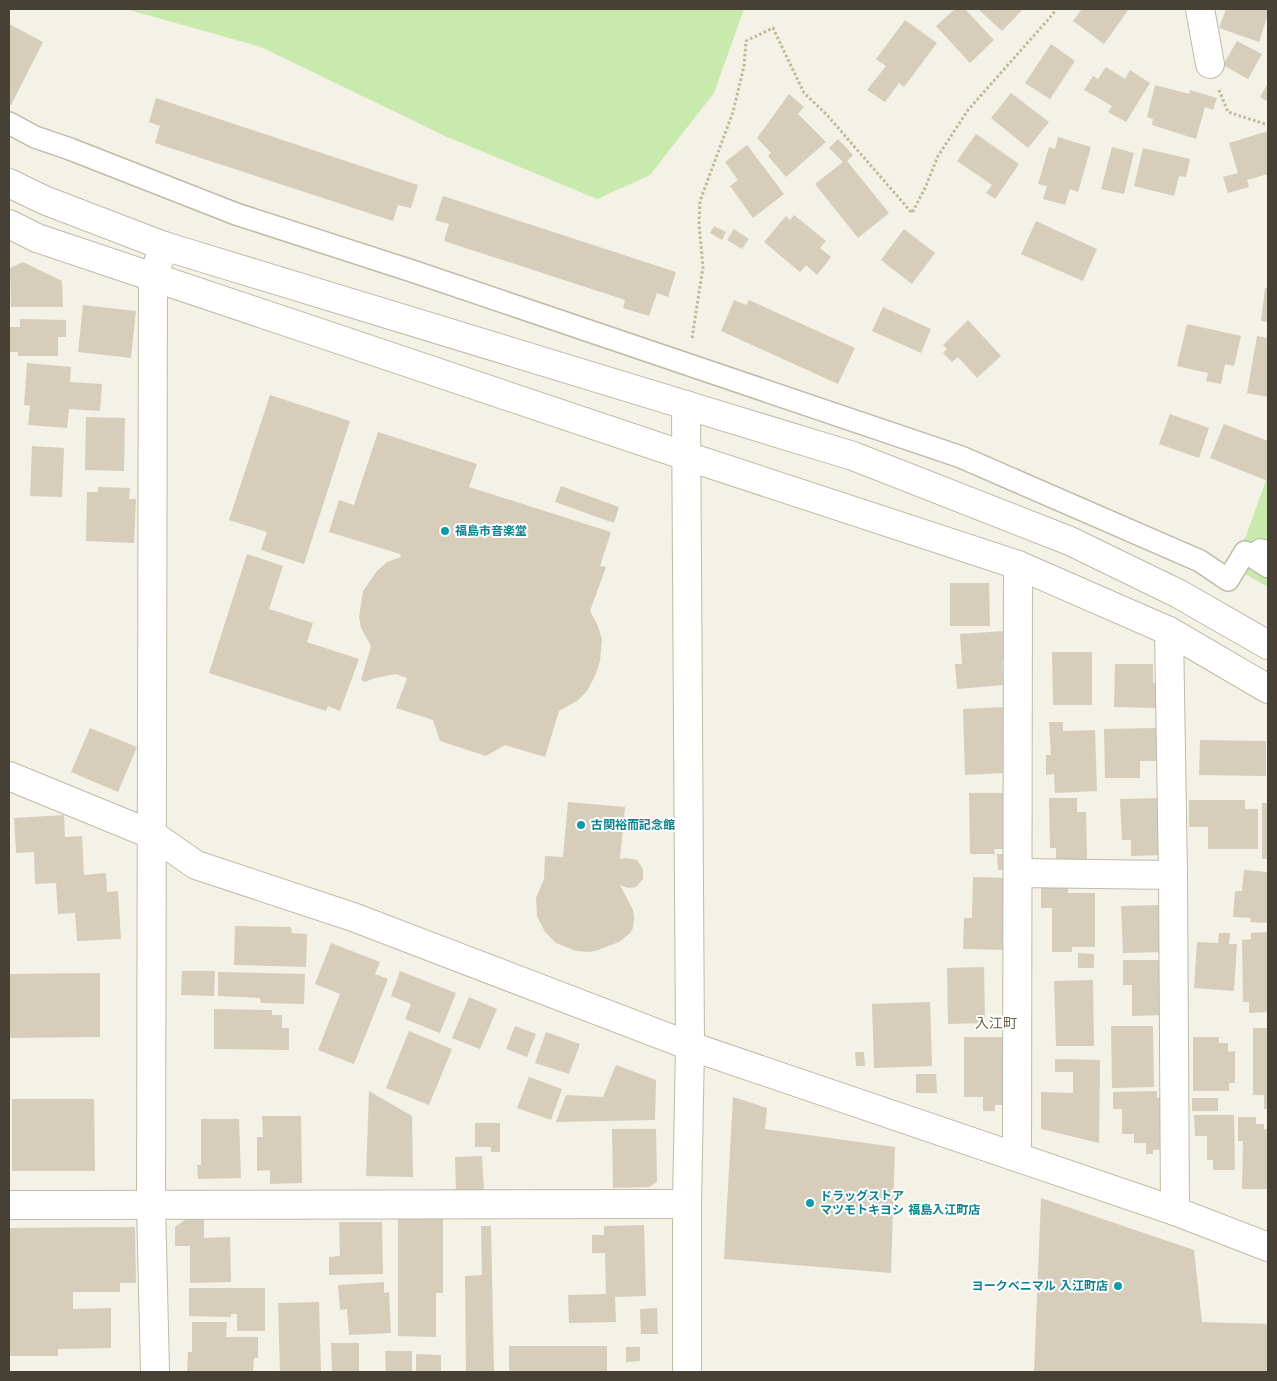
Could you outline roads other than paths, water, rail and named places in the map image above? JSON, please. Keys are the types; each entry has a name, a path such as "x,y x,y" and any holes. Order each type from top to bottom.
{"street":[{"path":"1200,9 1210,64"},
{"path":"9,122 35,137 236,214 961,456 1200,561 1228,580 1245,552 1268,567"},
{"path":"9,183 44,200 164,246 853,456 1070,541 1179,594 1268,645"},
{"path":"9,224 37,238 686,456 1018,565 1170,631 1268,689"},
{"path":"155,1372 151,1204 153,277 164,246"},
{"path":"686,404 690,1046 687,1204 687,1372"},
{"path":"1017,1157 1018,565"},
{"path":"1170,631 1175,1211"},
{"path":"9,776 153,836 196,865 353,917 690,1046 1175,1211 1268,1247"},
{"path":"1018,873 1173,875"},
{"path":"9,1205 687,1204"}],"lane":[{"path":"1228,580 1248,554 1260,546 1268,548"}],"place":[{"name":"福島市音楽堂","path":"445,531"},
{"name":"古関裕而記念館","path":"581,825"},
{"name":"ドラッグストア マツモトキヨシ 福島入江町店","path":"810,1203"},
{"name":"ヨークベニマル 入江町店","path":"1118,1286"}],"district":[{"name":"入江町","path":"996,1023"}]}
